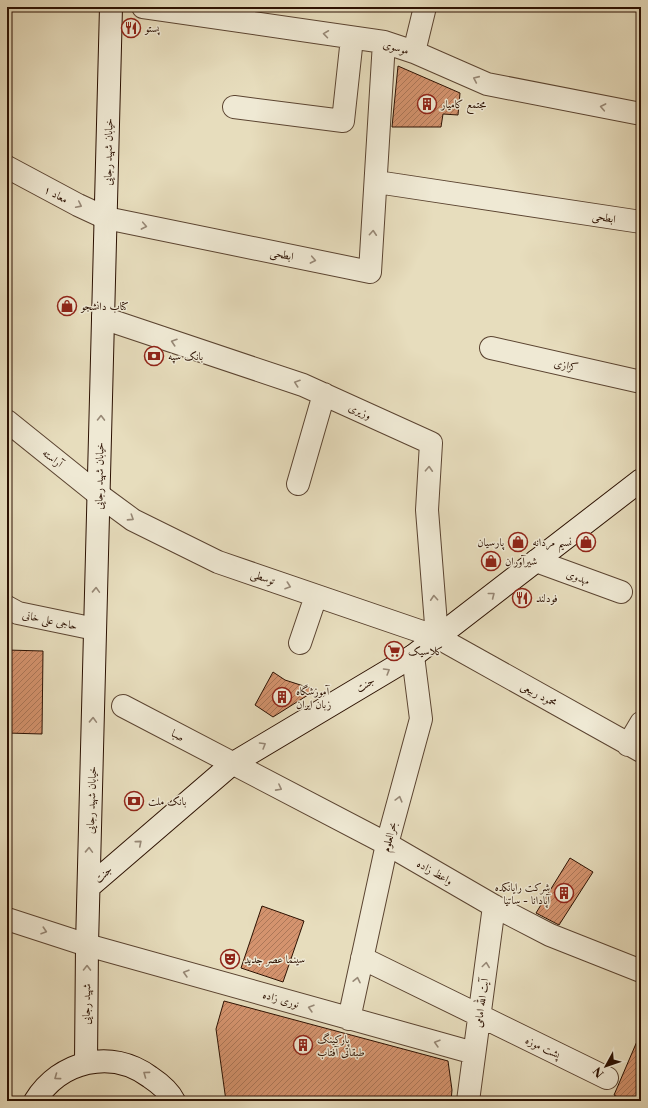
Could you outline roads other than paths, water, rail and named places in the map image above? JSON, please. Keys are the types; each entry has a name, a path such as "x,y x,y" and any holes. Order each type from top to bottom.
{"street":[{"name":"خیابان شهید رجایی","path":"87,945 112,7"},
{"name":"موسوی","path":"143,7 384,42 414,52 488,84 641,114"},
{"path":"414,52 425,7"},
{"path":"234,107 343,121 352,38"},
{"name":"ابطحی","path":"106,218 370,272 377,182 384,42"},
{"name":"معاد ۱","path":"7,167 78,205 106,218"},
{"name":"ابطحی","path":"377,182 641,222"},
{"name":"وزیری","path":"103,318 296,382 431,443 427,510 437,637"},
{"name":"کزازی","path":"491,348 641,382"},
{"path":"298,484 324,394"},
{"name":"آراسته","path":"9,427 99,495"},
{"name":"جنت","path":"88,887 232,764 413,656 641,480"},
{"name":"توسطی","path":"99,495 133,520 218,562 437,637"},
{"name":"مهدوی","path":"536,561 621,592"},
{"path":"300,643 316,596"},
{"name":"حاجی علی خانی","path":"7,607 18,613 95,629"},
{"name":"محمود ربیعی","path":"437,637 635,748"},
{"name":"بحرالعلوم","path":"349,1019 387,844 421,719 413,656"},
{"name":"صبا","path":"123,706 232,764"},
{"path":"635,748 641,723"},
{"name":"واعظ زاده","path":"232,764 387,844 494,906 550,935 641,971"},
{"name":"آیت الله امامی","path":"468,1101 494,906"},
{"name":"نوری زاده","path":"7,919 87,945 474,1054"},
{"name":"شهید رجایی","path":"86,1063 87,945"},
{"name":"پشت موزه","path":"362,958 607,1078"},
{"path":"35,1101 42,1089 56,1077 71,1068 86,1063 105,1061 123,1063 141,1070 172,1096 174,1101"}],"place":[{"name":"پستو","path":"131,28"},
{"name":"مجتمع کامیار","path":"427,104"},
{"name":"کتاب دانشجو","path":"67,306"},
{"name":"بانک سپه","path":"154,356"},
{"name":"پارسیان","path":"518,542"},
{"name":"نسیم مردانه","path":"586,542"},
{"name":"شیرآوران","path":"491,561"},
{"name":"فودلند","path":"522,598"},
{"name":"کلاسیک","path":"394,651"},
{"name":"آموزشگاه زبان ایران","path":"282,697"},
{"name":"بانک ملت","path":"134,801"},
{"name":"شرکت رایانکده آپادانا - ساتیا","path":"564,893"},
{"name":"سینما عصر جدید","path":"230,959"},
{"name":"پارکینگ طبقاتی آفتاب","path":"303,1045"}]}
